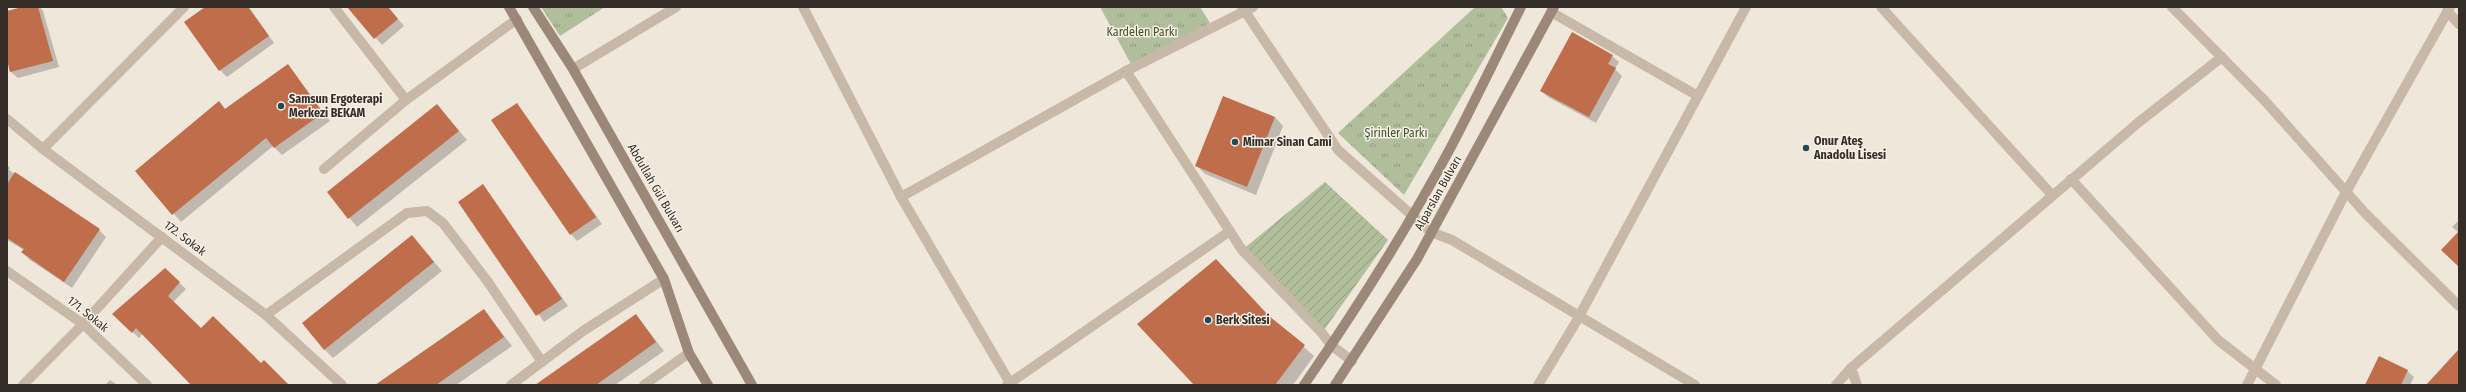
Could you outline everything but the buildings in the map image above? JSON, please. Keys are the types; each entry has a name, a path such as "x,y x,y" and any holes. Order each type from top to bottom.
{"main road":[{"path":"509,7 664,279 689,352 708,385"},
{"name":"Abdullah Gül Bulvarı","path":"533,7 574,68 752,385"},
{"name":"Alparslan Bulvarı","path":"1304,385 1331,345 1412,216 1451,146 1521,7"},
{"name":"Alparslan Bulvarı","path":"1334,385 1352,361 1417,259 1553,9"}],"street":[{"path":"43,149 184,7"},
{"path":"334,7 406,100"},
{"path":"574,68 676,7"},
{"path":"803,7 901,197 1009,384 1230,230"},
{"path":"1538,385 1579,315 1746,7"},
{"path":"1881,7 2052,195"},
{"path":"2172,7 2265,101 2346,192 2459,306"},
{"path":"901,197 1126,71 1247,8 1338,150 1431,232 1452,240 1695,385"},
{"path":"1553,9 1698,96"},
{"path":"2247,385 2346,192 2449,9 2459,24"},
{"path":"324,169 406,100 517,19"},
{"path":"1836,385 1851,368 2052,195 2139,122 2222,57"},
{"path":"1126,71 1242,250 1331,345 1352,361"},
{"name":"172. Sokak","path":"7,119 43,149 266,315 342,385"},
{"path":"2071,179 2218,340 2276,385"},
{"path":"266,315 407,213 426,211 443,223 488,282 542,362"},
{"path":"23,385 83,324 162,237"},
{"name":"171. Sokak","path":"7,271 83,324 147,385"},
{"path":"511,385 583,331 664,279"},
{"path":"644,385 689,352"},
{"path":"1851,368 1858,385"}],"green space":[{"path":"541,7 605,7 560,36"},
{"name":"Kardelen Parkı","path":"1100,7 1200,7 1210,23 1132,66"},
{"name":"Şirinler Parkı","path":"1475,7 1501,7 1508,18 1404,195 1338,133"},
{"path":"1325,182 1388,240 1322,333 1242,250"}],"place":[{"name":"Samsun Ergoterapi Merkezi BEKAM","path":"281,106"},
{"name":"Mimar Sinan Cami","path":"1235,142"},
{"name":"Onur Ateş Anadolu Lisesi","path":"1806,148"},
{"name":"Berk Sitesi","path":"1208,320"}]}
